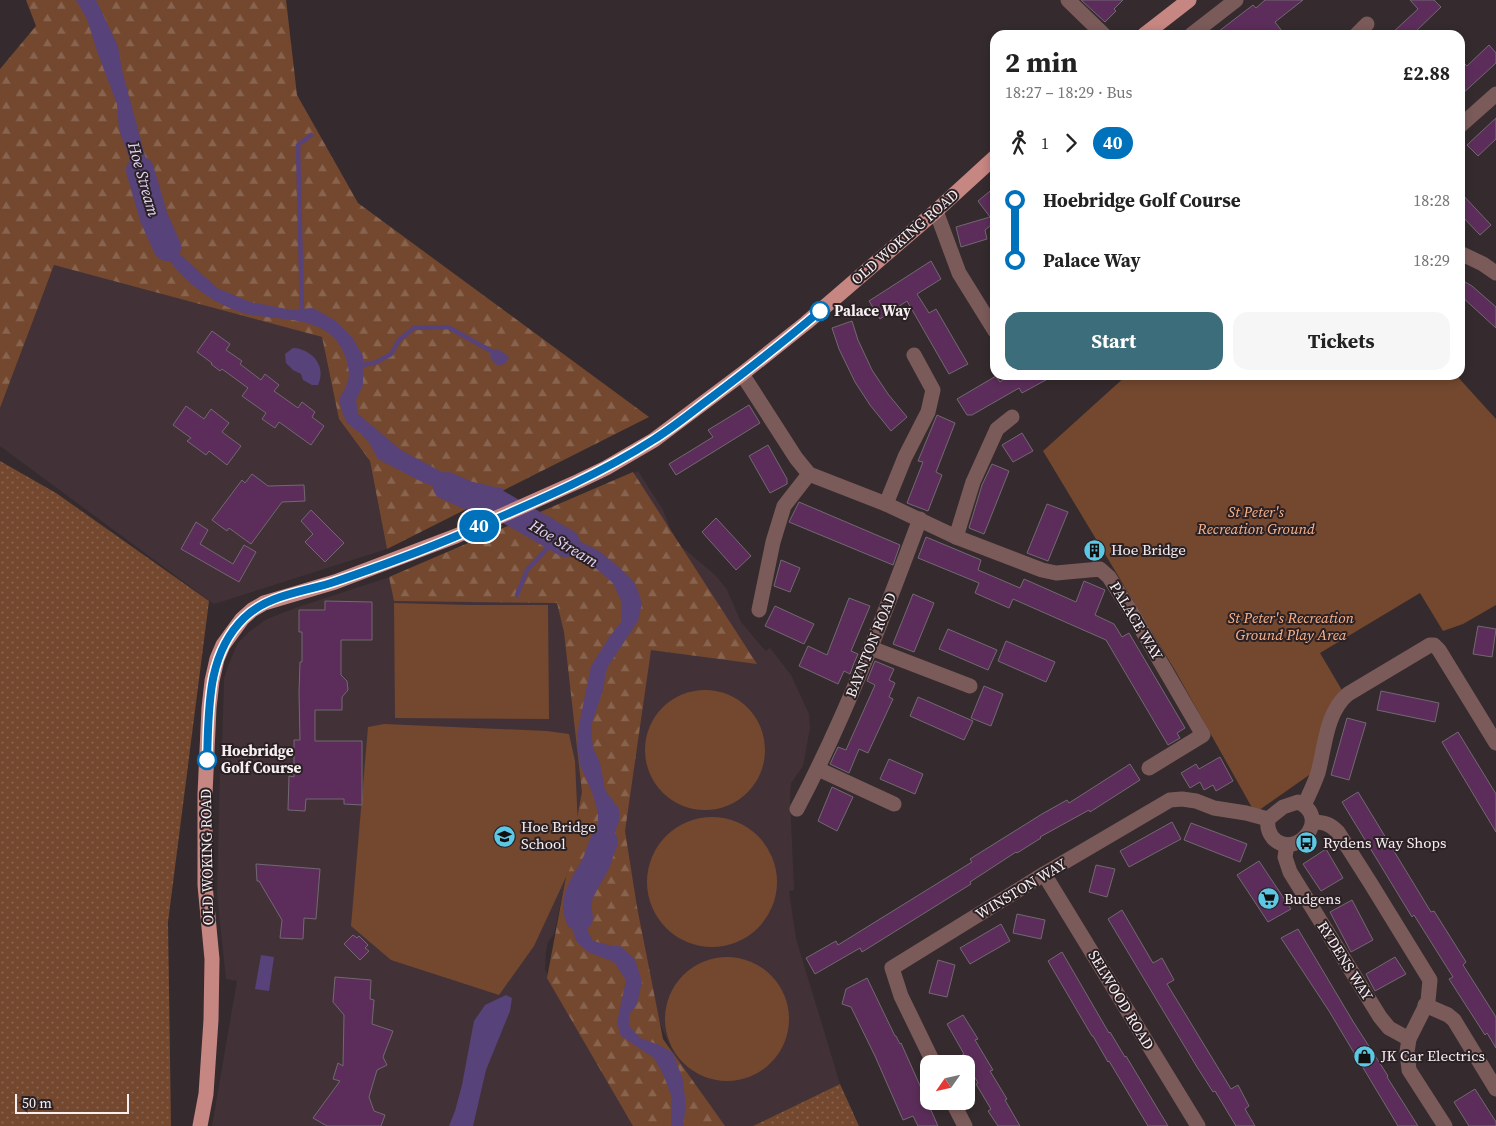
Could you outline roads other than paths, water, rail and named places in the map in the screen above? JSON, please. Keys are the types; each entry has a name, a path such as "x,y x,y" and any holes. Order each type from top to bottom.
{"main road":[{"path":"1150,30 1189,0"},
{"name":"OLD WOKING ROAD","path":"200,1126 206,1094 212,959 206,885 205,784 209,708 217,658 223,645 242,620 252,610 264,603 335,582 392,562 548,496 606,468 654,440 806,323 990,162"}],"street":[{"path":"1068,0 1099,30"},
{"path":"1198,30 1233,1"},
{"path":"1361,30 1367,24"},
{"path":"1465,122 1496,94"},
{"path":"936,211 959,273 990,323"},
{"path":"1465,255 1496,273"},
{"path":"886,504 905,457 928,412 933,390 914,355"},
{"path":"742,374 796,458 809,474 784,506 772,542 759,610"},
{"path":"956,537 974,482 997,430 1012,417"},
{"name":"PALACE WAY","path":"809,474 886,504 956,537 1042,570 1056,573 1100,570 1109,577 1137,621 1203,735 1149,768"},
{"name":"BAYNTON ROAD","path":"797,809 818,769 871,648 920,520"},
{"path":"1304,805 1317,775 1332,717 1340,700 1430,645 1434,645 1496,744"},
{"path":"871,648 970,686"},
{"path":"818,769 894,804"},
{"name":"WINSTON WAY","path":"930,1055 901,996 892,968 1044,874 1170,800 1182,799 1214,808 1246,813 1268,820"},
{"path":"1298,802 1309,811 1313,822 1308,835 1287,845 1276,841 1271,835 1268,828 1268,820 1284,807 1298,802"},
{"path":"1313,822 1323,822 1331,825 1338,832 1430,980 1428,1001 1409,1039 1407,1052 1409,1070 1445,1126"},
{"name":"RYDENS WAY","path":"1287,845 1285,857 1290,872 1372,1005 1389,1028 1409,1039"},
{"name":"SELWOOD ROAD","path":"1044,874 1198,1126"},
{"path":"1425,1005 1448,1015 1454,1020 1496,1088"},
{"path":"957,1110 965,1126"}],"water":[{"path":"76,0 96,0 118,46 122,70 158,204 141,207 133,168 119,130 117,104 87,19"},
{"path":"159,214 171,246 217,288 250,302 292,310 313,308 336,321 352,337 363,356 363,385 356,400 358,414 401,450 481,491 506,487 471,503 418,480 378,459 370,444 347,423 342,412 339,399 349,374 345,356 338,342 328,332 316,326 287,319 243,313 206,295 177,270 161,249 144,215"},
{"path":"293,348 312,355 316,360 321,371 318,385 312,385 303,380 301,374 293,370 286,363 285,354"},
{"path":"498,349 509,357 506,363 498,366 490,358 491,351"},
{"path":"550,516 564,533 599,551 619,567 635,583 642,603 638,621 607,668 603,690 591,726 593,748 600,763 605,790 619,809 619,821 597,881 581,872 587,866 598,831 598,813 593,795 579,762 577,735 591,666 621,622 622,603 613,583 592,565 561,546 524,528"},
{"path":"577,879 596,889 588,903 585,914 586,926 593,941 620,946 635,959 642,982 637,1004 629,1015 630,1027 640,1038 673,1053 683,1080 686,1106 683,1126 671,1126 671,1095 654,1058 621,1036 617,1023 626,980 614,962 588,952 576,941 569,917 569,899"},
{"path":"261,955 274,957 269,991 255,989"},
{"path":"506,995 512,998 510,1011 486,1070 473,1126 449,1126 462,1085 474,1021 485,1005"}],"waterway":[{"path":"302,313 298,145 311,135"},
{"name":"Hoe Stream","path":"140,170 154,218 167,247"},
{"path":"359,366 377,362 391,354 399,340 414,328 448,327 491,351"},
{"name":"Hoe Stream","path":"447,486 467,495 493,501 566,543"},
{"path":"517,595 527,570 557,538"},
{"name":"Hoe Stream","path":"579,917 577,909 579,895 597,861 604,842"}],"place":[{"name":"Palace Way","path":"820,311"},
{"name":"Hoe Bridge","path":"1095,550"},
{"name":"Hoebridge Golf Course","path":"207,760"},
{"name":"Hoe Bridge School","path":"505,836"},
{"name":"Rydens Way Shops","path":"1307,843"},
{"name":"Budgens","path":"1268,899"},
{"name":"JK Car Electrics","path":"1365,1056"}],"park label":[{"name":"St Peter's Recreation Ground","path":"1256,520"},
{"name":"St Peter's Recreation Ground Play Area","path":"1291,626"}]}
